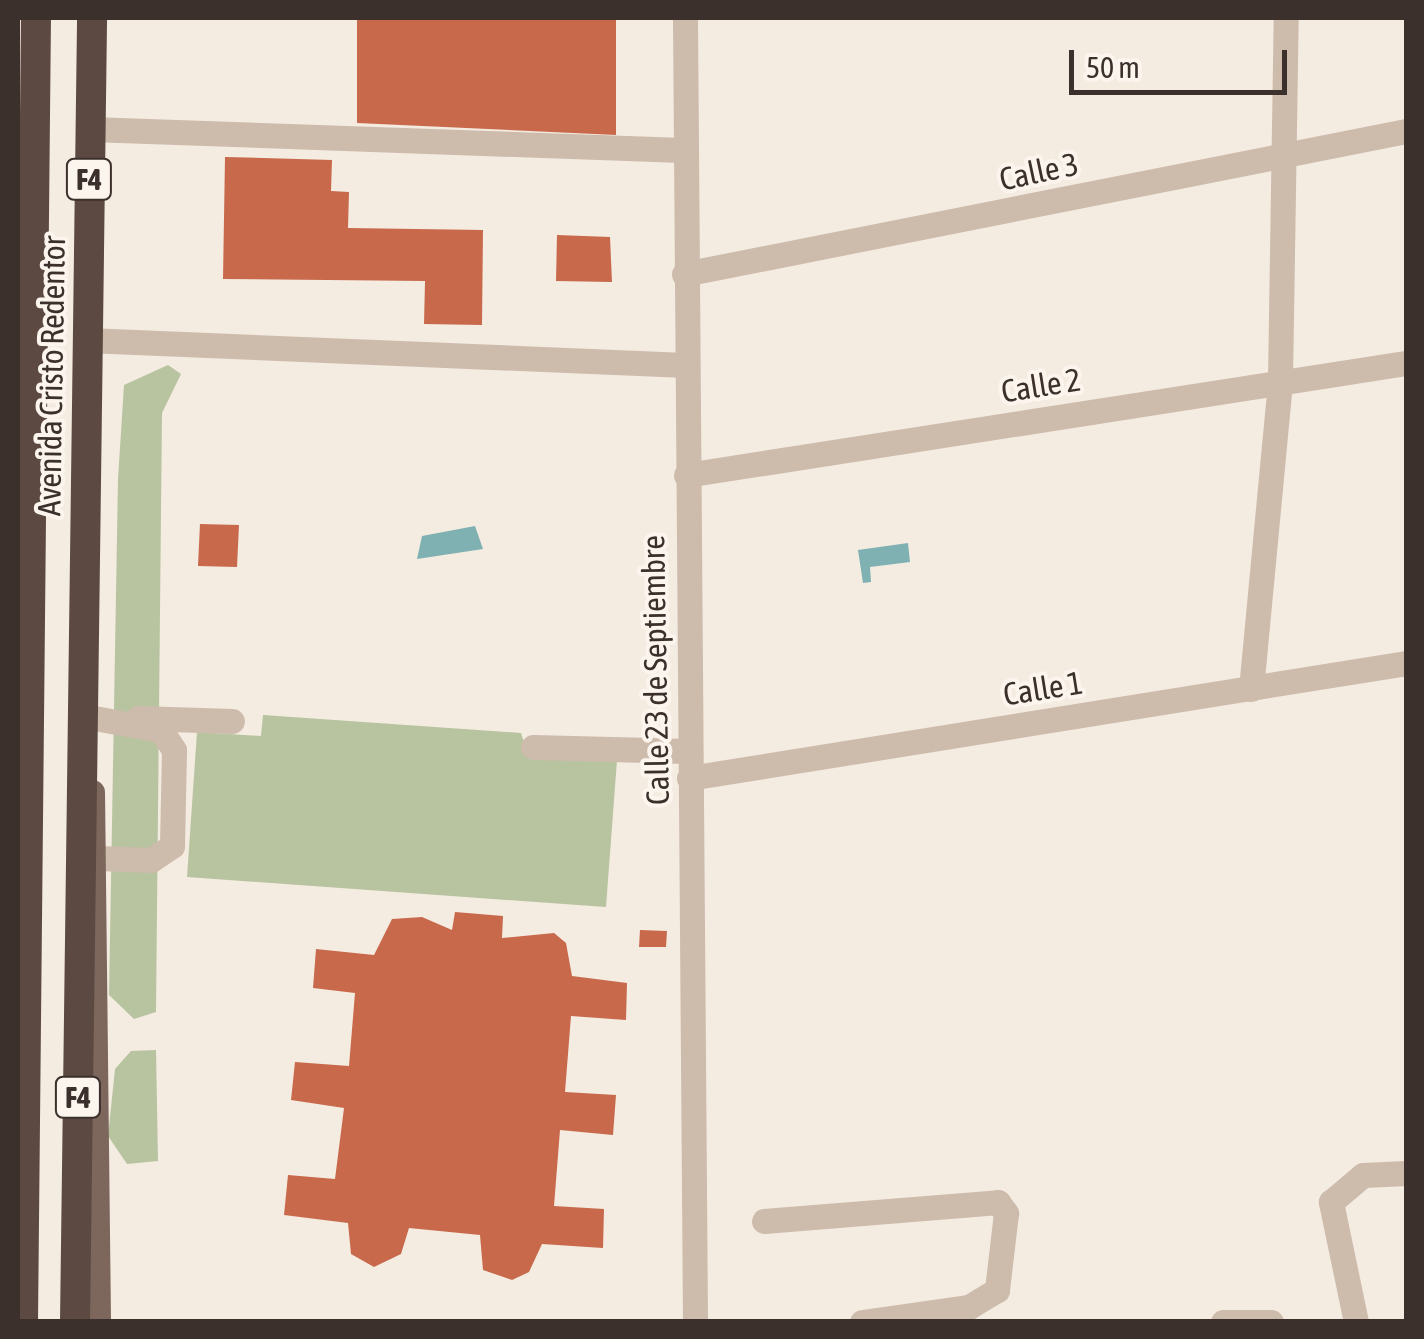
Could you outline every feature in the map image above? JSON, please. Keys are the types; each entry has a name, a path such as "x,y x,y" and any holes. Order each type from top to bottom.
{"highway":[{"name":"Avenida Cristo Redentor","path":"24,1322 29,742 23,704 27,59 36,18"},
{"name":"Avenida Cristo Redentor","path":"75,1322 90,865 83,726 92,18"}],"main road":[{"name":"Avenida Cristo Redentor","path":"18,785 29,742"},
{"name":"Avenida Cristo Redentor","path":"90,865 98,1322"}],"street":[{"name":"Calle 23 de Septiembre","path":"685,18 683,150 695,1322"},
{"path":"1251,689 1280,380 1290,152 1286,18"},
{"path":"90,129 683,150"},
{"name":"Calle 3","path":"684,274 1406,131"},
{"path":"88,340 685,365"},
{"name":"Calle 2","path":"686,475 1406,363"},
{"name":"Calle 1","path":"690,778 1406,662"},
{"path":"124,724 154,712 232,721"},
{"path":"83,726 124,724 160,730 174,750 172,846 151,860 90,865"},
{"path":"533,747 689,751"},
{"path":"1356,1322 1331,1202 1363,1176 1406,1173"},
{"path":"764,1221 998,1202 1006,1212 997,1290 969,1306 862,1322"},
{"path":"1223,1322 1271,1322"}],"green space":[{"path":"168,365 181,374 162,413 156,1012 134,1019 109,995 118,479 124,385"},
{"path":"263,715 521,733 528,754 617,760 606,907 187,877 197,732 261,736"},
{"path":"156,1050 158,1161 127,1164 108,1136 115,1069 131,1051"}],"water":[{"path":"475,526 483,549 417,559 422,536"},
{"path":"908,543 910,562 870,567 871,582 863,583 858,550"}],"building":[{"path":"357,18 616,18 616,135 357,123"},
{"path":"225,157 332,160 331,191 349,192 348,228 483,230 482,325 424,324 425,281 223,279"},
{"path":"557,235 610,237 612,282 556,281"},
{"path":"200,524 239,525 237,567 198,566"},
{"path":"455,912 503,916 502,938 554,933 566,943 572,976 627,983 626,1020 571,1016 565,1092 616,1095 613,1135 560,1130 554,1206 604,1209 603,1248 542,1244 529,1272 512,1280 483,1270 480,1235 409,1228 401,1254 374,1267 351,1254 348,1223 284,1215 288,1175 335,1179 344,1108 291,1100 295,1062 349,1066 355,993 313,988 316,949 374,955 392,919 422,917 452,930"},
{"path":"640,930 667,931 666,947 639,947"}]}
